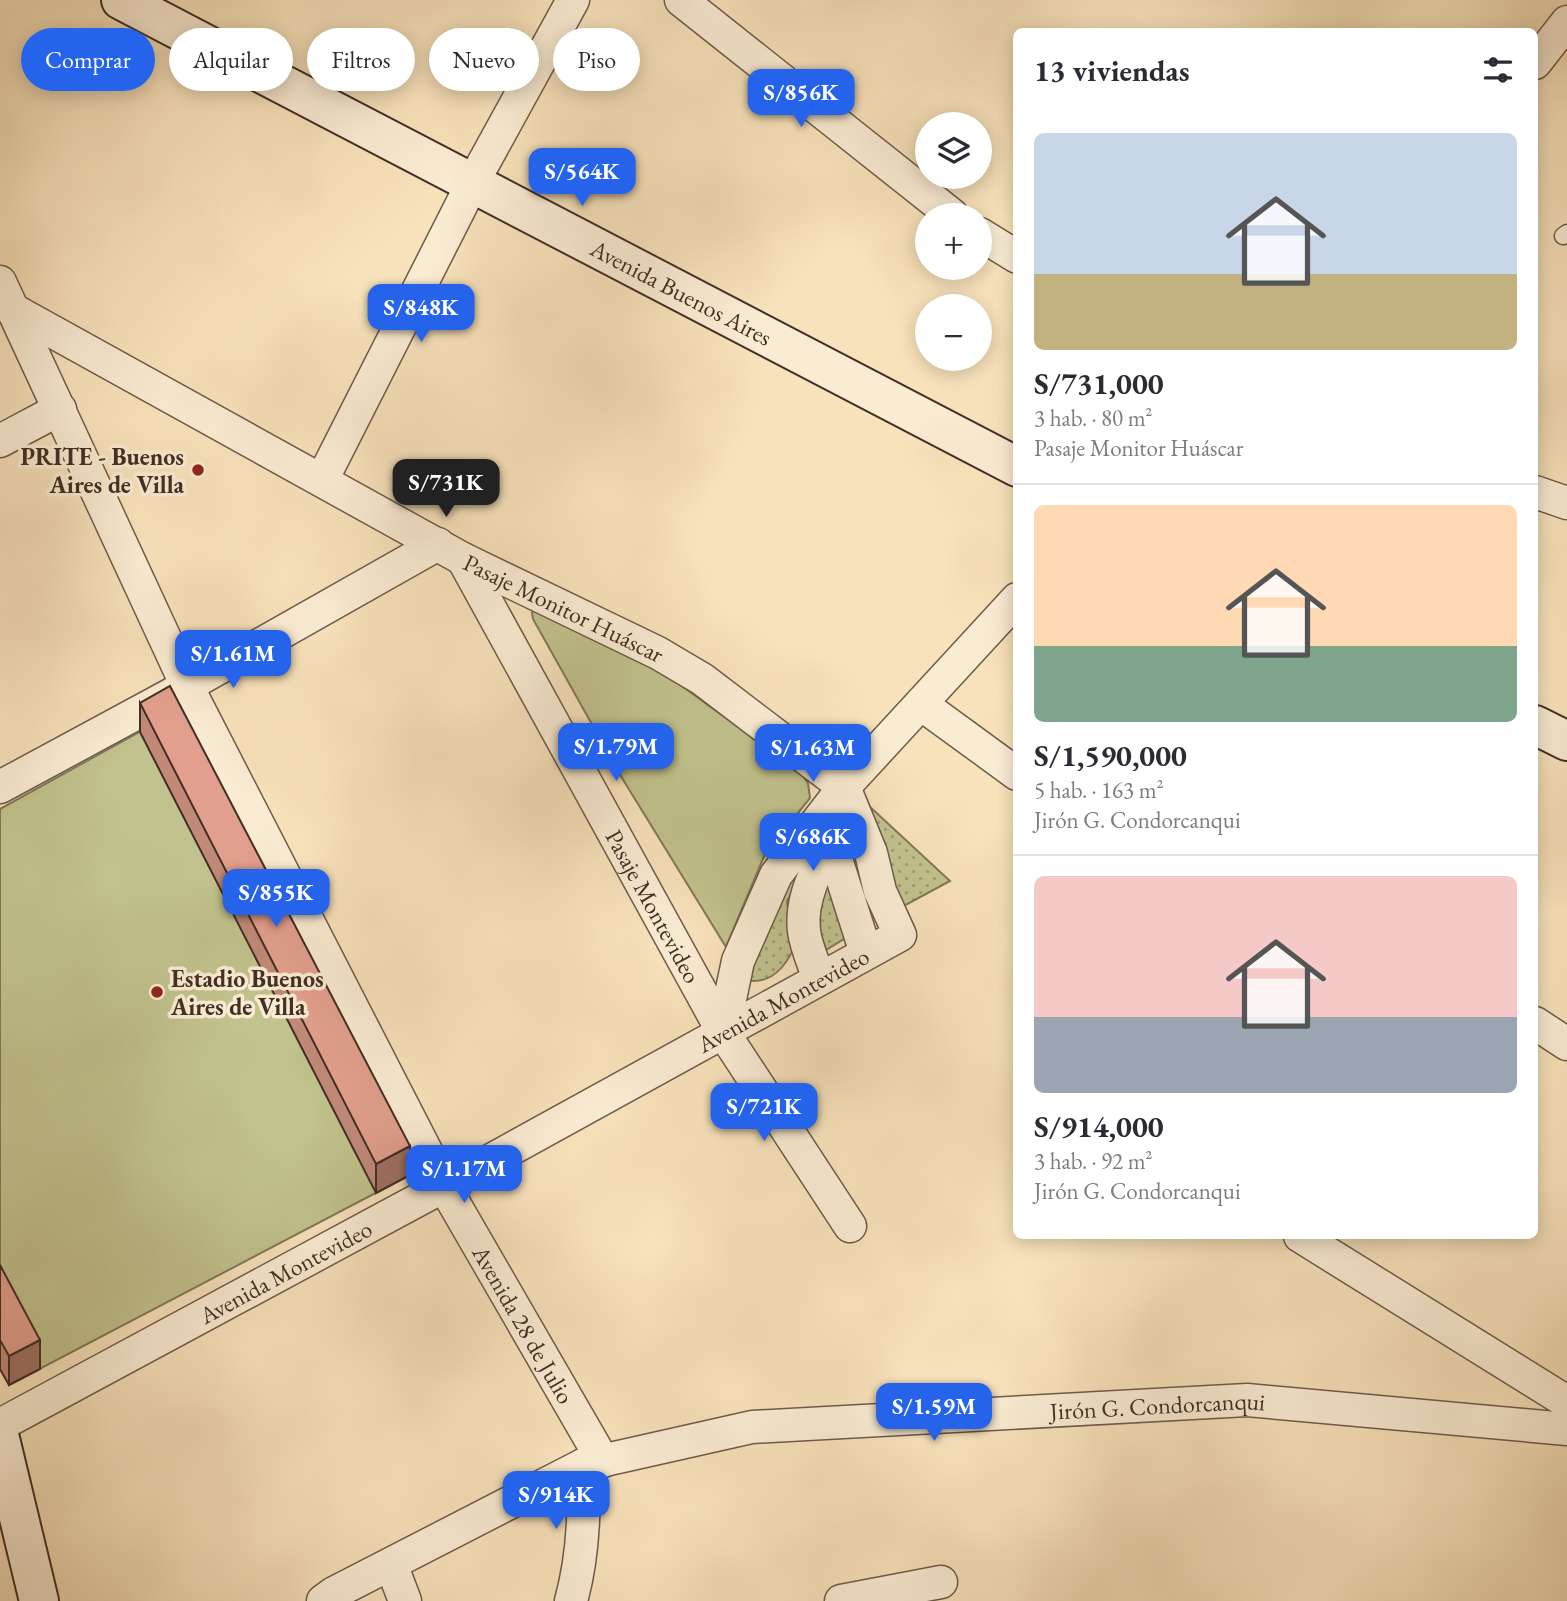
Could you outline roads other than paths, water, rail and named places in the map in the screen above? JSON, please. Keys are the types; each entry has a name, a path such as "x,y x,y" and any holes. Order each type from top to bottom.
{"street":[{"name":"Avenida Buenos Aires","path":"121,0 1013,465"},
{"path":"322,481 472,184 573,0"},
{"path":"681,0 937,203"},
{"path":"1538,59 1567,22"},
{"path":"992,241 1013,255"},
{"name":"Pasaje Monitor Huáscar","path":"5,295 322,481 450,551 657,653 691,673 844,787"},
{"name":"Avenida 28 de Julio","path":"5,295 187,686 444,1186 593,1463"},
{"path":"0,441 60,409"},
{"path":"1538,493 1567,502"},
{"path":"0,786 450,551"},
{"name":"Pasaje Montevideo","path":"450,551 723,1032 850,1226"},
{"path":"723,1032 738,961 776,875 844,787 1013,603"},
{"path":"920,704 1013,771"},
{"path":"1538,726 1567,741"},
{"path":"819,979 804,932 804,908 818,865 832,841 844,787"},
{"name":"Avenida Montevideo","path":"0,1425 444,1186 900,935 880,891 871,853 844,787"},
{"path":"832,841 866,953"},
{"path":"1538,1025 1567,1044"},
{"path":"1305,1239 1567,1402"},
{"name":"Jirón G. Condorcanqui","path":"323,1601 334,1593 593,1463 752,1427 1248,1400 1567,1429"},
{"path":"0,1439 37,1600"},
{"path":"571,1601 593,1463"},
{"path":"391,1564 405,1601"},
{"path":"841,1601 941,1582"}],"place":[{"name":"PRITE - Buenos Aires de Villa","path":"198,470"},
{"name":"Estadio Buenos Aires de Villa","path":"157,992"}]}
